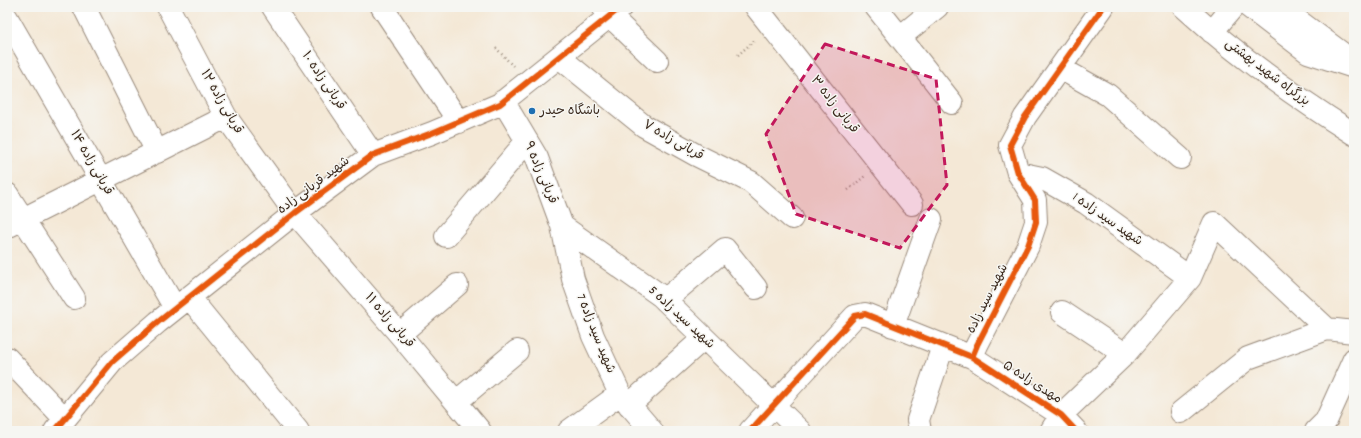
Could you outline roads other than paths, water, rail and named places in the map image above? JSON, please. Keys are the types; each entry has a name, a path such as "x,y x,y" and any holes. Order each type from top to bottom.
{"main road":[{"path":"84,7 157,152"},
{"name":"قربانی زاده ۱۲","path":"168,7 226,117 295,213"},
{"name":"قربانی زاده ۱۰","path":"273,7 373,155"},
{"path":"382,7 459,122"},
{"name":"قربانی زاده ۳","path":"756,7 912,204"},
{"path":"876,7 952,103"},
{"path":"900,37 937,7"},
{"name":"شهید سید زاده","path":"972,357 1028,246 1036,222 1035,200 1018,173 1010,145 1025,117 1103,7"},
{"name":"بزرگراه شهید بهشتی","path":"1184,7 1212,32 1270,78 1354,134"},
{"path":"1280,7 1354,61"},
{"path":"1212,32 1234,8 1308,52 1354,67"},
{"path":"612,10 657,61"},
{"name":"شهید قربانی زاده","path":"60,424 112,362 182,302 295,213 373,155 432,133 500,104 559,57 612,10"},
{"name":"قربانی زاده ۱۴","path":"7,18 101,180 182,302 298,431"},
{"name":"قربانی زاده ۷","path":"559,57 644,126 696,155 750,182 792,218"},
{"path":"1060,68 1108,95 1180,158"},
{"name":"قربانی زاده ۹","path":"503,101 537,158 562,226"},
{"path":"15,223 226,117"},
{"path":"446,236 527,141"},
{"name":"شهید سید زاده 1","path":"1018,173 1042,178 1086,203 1190,278"},
{"path":"7,194 15,223 74,298"},
{"name":"قربانی زاده ۱۱","path":"295,213 400,334 480,431"},
{"path":"893,326 930,219"},
{"path":"1056,423 1125,354 1190,278 1214,223 1327,329"},
{"name":"شهید سید زاده 5","path":"562,226 665,300 800,431"},
{"name":"شهید سید زاده 7","path":"562,226 573,279 593,336 624,399 652,431"},
{"path":"665,300 725,250 756,288"},
{"path":"400,334 457,285"},
{"path":"1062,312 1125,354"},
{"path":"750,431 855,316 865,314 972,357"},
{"path":"1181,412 1248,358 1327,329 1354,332"},
{"path":"569,431 624,399 704,338"},
{"path":"920,431 918,420 943,346"},
{"path":"456,402 517,351"},
{"name":"مهدی زاده ۵","path":"972,357 1056,423 1076,431"},
{"path":"7,358 60,424"},
{"path":"1326,428 1348,389 1354,359"}],"place":[{"name":"باشگاه حیدر","path":"532,111"}]}
